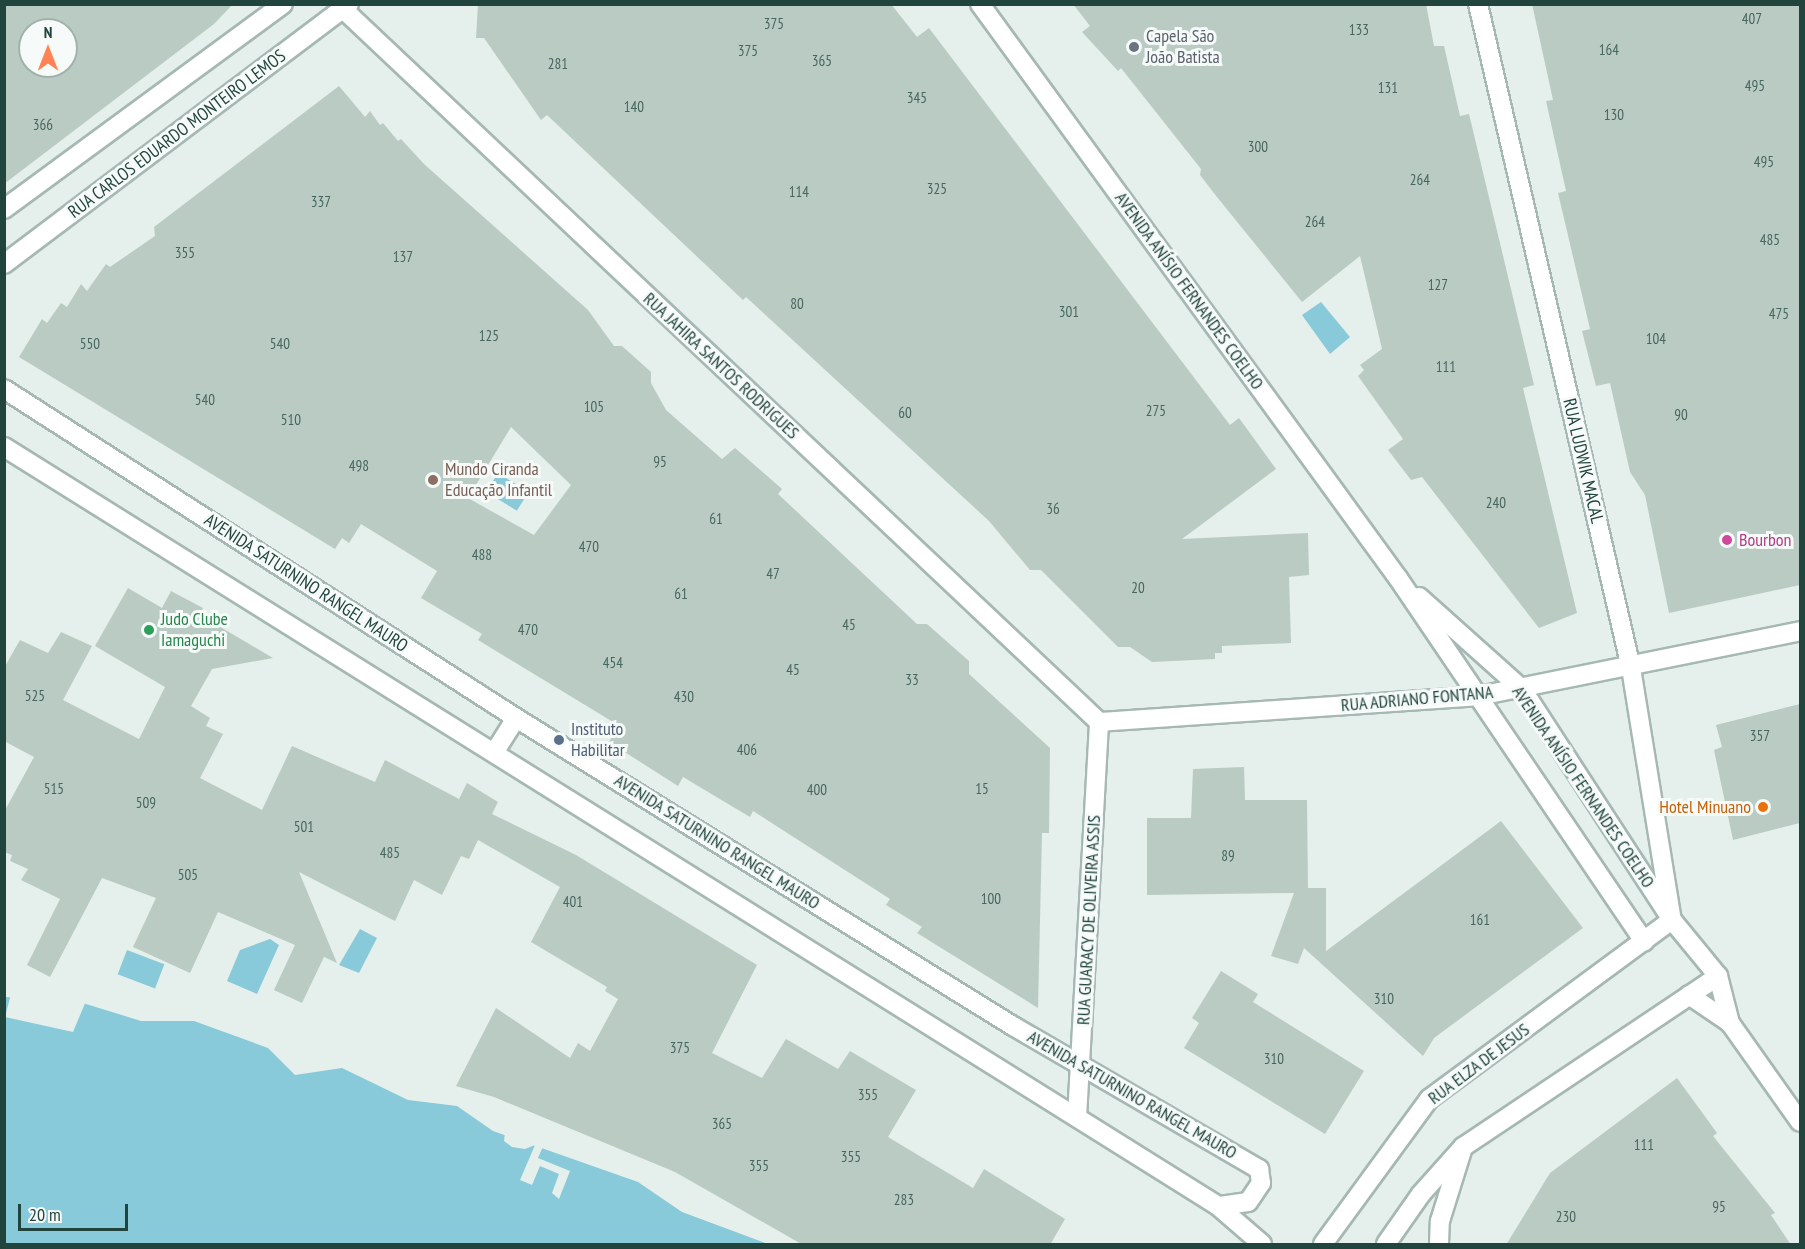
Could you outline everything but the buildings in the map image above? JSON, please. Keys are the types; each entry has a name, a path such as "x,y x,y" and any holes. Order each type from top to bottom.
{"street":[{"path":"4,209 283,4"},
{"name":"AVENIDA ANÍSIO FERNANDES COELHO","path":"980,4 1398,578 1644,942"},
{"name":"RUA LUDWIK MACAL","path":"1478,4 1631,668 1672,920"},
{"name":"RUA CARLOS EDUARDO MONTEIRO LEMOS","path":"4,264 343,6"},
{"name":"RUA JAHIRA SANTOS RODRIGUES","path":"343,6 1099,722"},
{"name":"AVENIDA SATURNINO RANGEL MAURO","path":"4,389 516,718 1080,1065 1259,1169 1261,1183 1248,1202 1218,1206"},
{"path":"4,447 1218,1206 1262,1245"},
{"name":"AVENIDA ANÍSIO FERNANDES COELHO","path":"1398,578 1522,689 1672,920 1718,976 1730,1023"},
{"name":"RUA ADRIANO FONTANA","path":"1099,722 1479,696 1631,668 1800,631"},
{"path":"495,753 516,718"},
{"name":"RUA GUARACY DE OLIVEIRA ASSIS","path":"1077,1117 1099,722"},
{"name":"RUA ELZA DE JESUS","path":"1323,1245 1429,1099 1672,920"},
{"path":"1386,1245 1421,1194 1463,1147 1718,976"},
{"name":"AVENIDA ANÍSIO FERNANDES COELHO","path":"1689,995 1730,1023 1800,1122"},
{"path":"1439,1245 1440,1221 1463,1147"}],"water":[{"path":"1321,302 1350,337 1330,354 1302,315"},
{"path":"498,473 529,492 517,511 486,492"},
{"path":"360,929 377,938 359,973 339,965"},
{"path":"270,939 279,945 257,994 227,981 240,950"},
{"path":"127,950 164,964 155,989 118,974"},
{"path":"5,997 70,999 141,1021 194,1021 268,1048 295,1075 342,1068 408,1100 457,1106 493,1131 638,1182 682,1212 768,1244 5,1244"}],"pier":[{"path":"11,994 70,996 86,1001 73,1032 5,1017"},
{"path":"505,1132 544,1144 538,1158 570,1171 559,1199 552,1193 559,1174 540,1166 532,1185 520,1180 535,1145 525,1149 512,1147 504,1141"}],"place":[{"name":"Capela São João Batista","path":"1134,47"},
{"name":"Mundo Ciranda Educação Infantil","path":"433,480"},
{"name":"Bourbon","path":"1727,540"},
{"name":"Judo Clube Iamaguchi","path":"149,630"},
{"name":"Instituto Habilitar","path":"559,740"},
{"name":"Hotel Minuano","path":"1763,807"}]}
